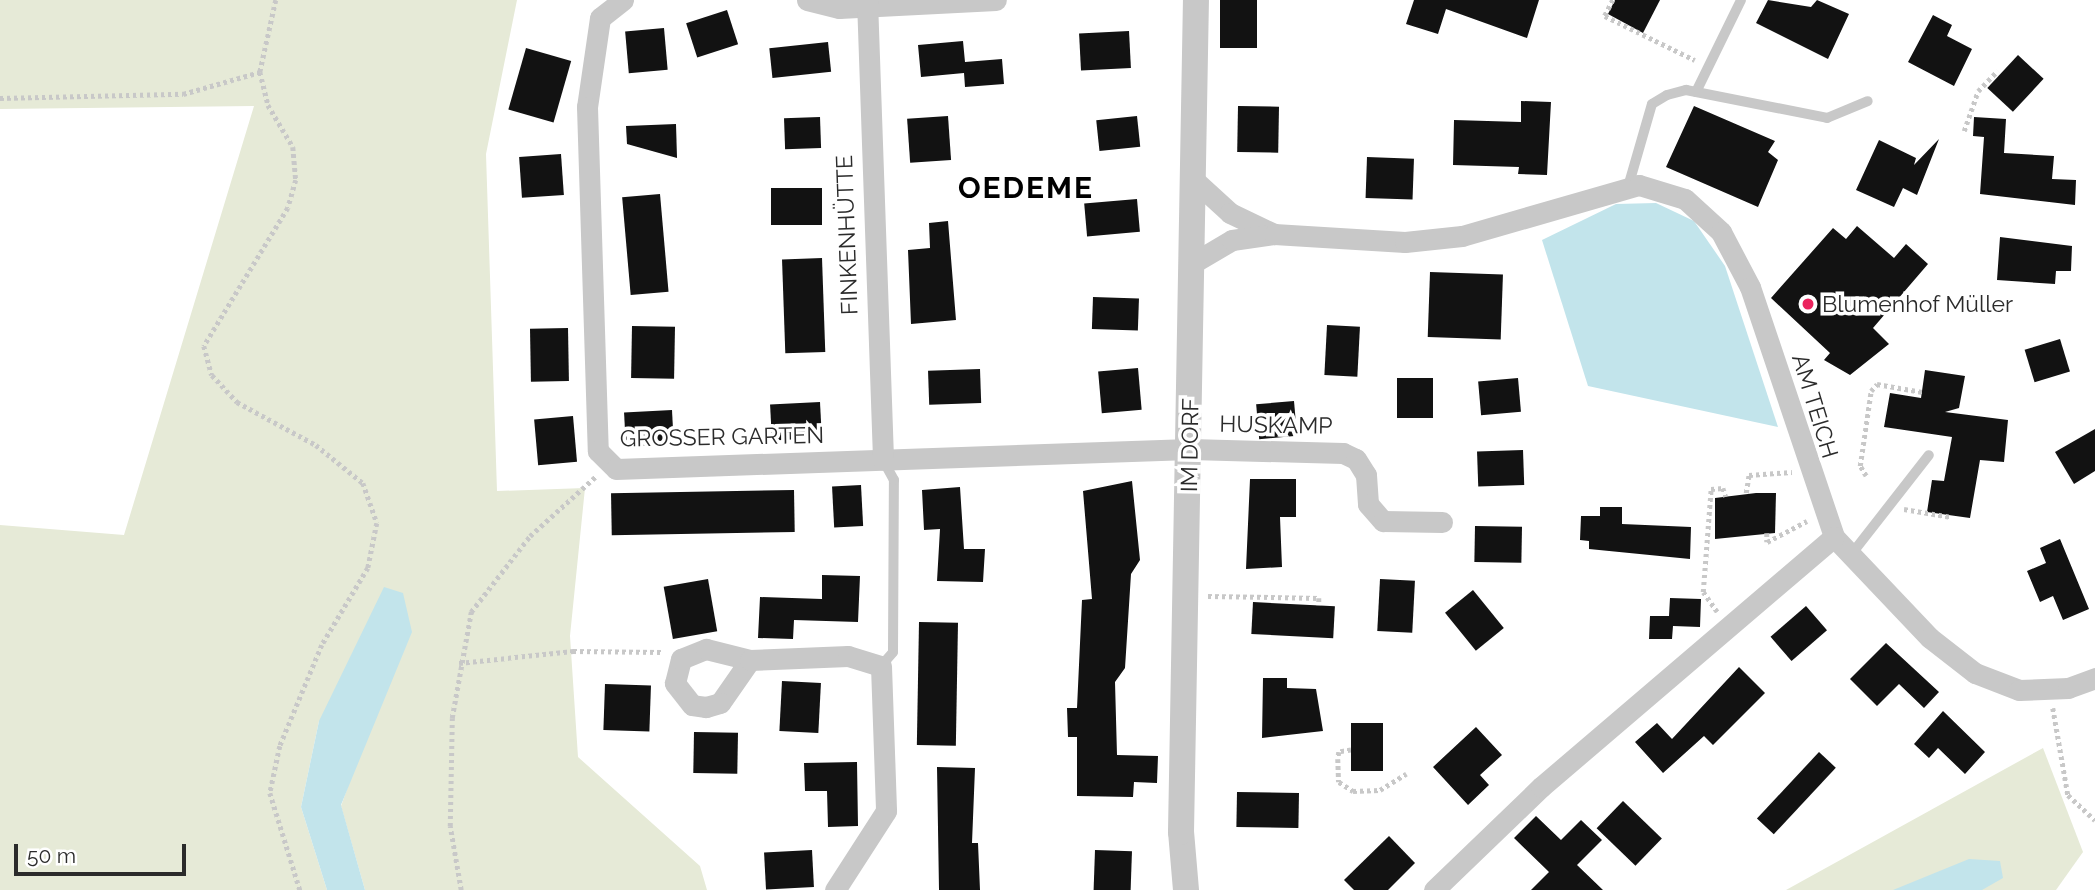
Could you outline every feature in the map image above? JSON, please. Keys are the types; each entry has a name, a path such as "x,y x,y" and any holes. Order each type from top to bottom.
{"street":[{"path":"807,0 867,4 996,0"},
{"name":"IM DORF","path":"1186,890 1187,596 1196,0"},
{"name":"GROSSER GARTEN","path":"612,3 600,18 587,107 598,451 606,462 616,469 1190,449"},
{"name":"FINKENHÜTTE","path":"867,4 883,460"},
{"name":"AM TEICH","path":"1194,180 1230,213 1274,234"},
{"name":"AM TEICH","path":"1193,263 1233,240 1274,234 1405,242 1462,236 1628,187 1685,199 1721,232 1751,287 1807,471 1834,537 1930,638 1975,673 2019,690 2046,691"},
{"name":"HUSKAMP","path":"1190,449 1343,453 1356,459 1366,475 1368,504 1383,521 1442,522"},
{"path":"1434,890 1541,787 1730,630 1834,537"},
{"path":"750,660 720,703 706,707 681,695 675,683 681,659 706,649 750,660 848,656 881,666 886,811 835,890"},
{"path":"2046,691 2095,678"}],"lane":[{"path":"1696,92 1741,0"},
{"path":"1628,187 1652,104 1667,94 1696,92 1827,118 1868,100"},
{"path":"1850,556 1929,455"},
{"path":"881,666 894,652 894,480 883,460"}],"path":[{"path":"276,0 260,72 268,105 293,147 296,180 288,208 204,346 212,375 237,402 316,445 363,483 377,523 368,568 321,645 280,746 270,793 300,890"},
{"path":"1613,0 1605,16 1708,67"},
{"path":"1964,131 1978,91 1997,71"},
{"path":"0,98 183,94 260,72"},
{"path":"1866,476 1860,466 1871,391 1877,384 1922,392"},
{"path":"461,890 450,826 459,663 471,612 498,573 606,462"},
{"path":"1746,493 1749,475 1807,471"},
{"path":"1726,498 1723,488 1711,489 1703,592 1730,630"},
{"path":"1897,507 1951,517"},
{"path":"1767,533 1767,542 1823,513"},
{"path":"1187,596 1280,600 1319,598 1319,605"},
{"path":"459,663 573,651 661,652 681,659"},
{"path":"2046,691 2068,795 2095,820"},
{"path":"1351,750 1339,752 1339,782 1353,791 1380,790 1406,774"}],"green space":[{"path":"0,0 517,0 486,154 497,491 585,488 570,636 578,757 700,866 707,890 365,890 341,806 365,739 319,721 301,807 327,890 0,890 0,525 124,535 254,106 0,109"},
{"path":"2043,748 2083,852 2056,890 1786,890"}],"water":[{"path":"1656,203 1694,221 1725,266 1778,427 1588,386 1542,240 1616,204"},
{"path":"384,587 403,593 412,632 341,805 365,890 327,890 301,807 319,721"},
{"path":"1969,859 2000,861 2003,878 1982,890 1893,890"}],"building":[{"path":"1220,0 1257,0 1257,48 1220,48"},
{"path":"1414,0 1539,0 1527,38 1446,9 1438,34 1406,24"},
{"path":"1615,0 1660,0 1643,33 1608,14"},
{"path":"1768,0 1811,7 1817,0 1849,14 1828,59 1756,23"},
{"path":"727,10 738,44 697,58 686,23"},
{"path":"1933,15 1952,25 1947,36 1972,49 1954,86 1908,62"},
{"path":"664,28 668,70 629,73 625,31"},
{"path":"1129,31 1131,68 1081,71 1079,34"},
{"path":"963,41 965,62 1002,59 1004,84 965,87 964,73 921,77 918,45"},
{"path":"828,42 831,72 772,78 769,48"},
{"path":"526,48 571,61 554,122 508,110"},
{"path":"2018,55 2044,79 2013,112 1987,88"},
{"path":"1521,101 1551,102 1547,175 1518,174 1519,167 1453,165 1454,120 1521,122"},
{"path":"1238,106 1279,107 1278,153 1237,152"},
{"path":"1694,106 1775,141 1768,152 1778,160 1758,207 1666,167"},
{"path":"948,116 951,160 910,163 907,119"},
{"path":"1137,116 1140,147 1099,151 1096,120"},
{"path":"820,117 821,148 785,149 784,118"},
{"path":"1974,117 2006,119 2004,153 2054,156 2052,179 2076,180 2075,205 1980,194 1984,137 1973,136"},
{"path":"676,124 677,158 627,144 626,126"},
{"path":"1939,139 1917,195 1903,188 1894,207 1856,190 1879,140 1916,158 1914,165"},
{"path":"561,154 564,195 522,198 519,157"},
{"path":"1367,157 1414,159 1413,200 1366,198"},
{"path":"771,188 822,188 822,225 771,225"},
{"path":"660,194 669,292 631,295 622,197"},
{"path":"1137,199 1140,232 1087,236 1084,204"},
{"path":"948,221 956,320 911,324 908,250 930,248 929,223"},
{"path":"1857,226 1894,258 1906,244 1928,264 1873,328 1889,344 1850,375 1824,360 1830,353 1771,298 1833,228 1846,239"},
{"path":"2000,237 2072,246 2071,271 2056,271 2055,284 1997,280"},
{"path":"822,258 825,352 785,353 782,259"},
{"path":"1430,272 1503,275 1501,340 1428,337"},
{"path":"1093,297 1139,299 1138,331 1092,329"},
{"path":"1327,325 1360,327 1357,377 1324,375"},
{"path":"632,326 675,327 674,379 631,378"},
{"path":"568,328 569,381 531,382 530,329"},
{"path":"2060,339 2070,372 2035,382 2025,350"},
{"path":"1138,368 1142,410 1102,413 1098,371"},
{"path":"980,369 981,403 929,405 928,371"},
{"path":"1925,370 1965,376 1959,408 1945,412 2008,420 2004,462 1980,460 1970,518 1927,512 1932,480 1944,481 1952,437 1884,427 1890,393 1921,398"},
{"path":"1397,378 1433,378 1433,418 1397,418"},
{"path":"1518,378 1521,412 1481,415 1478,381"},
{"path":"1294,401 1297,436 1259,439 1256,404"},
{"path":"820,402 822,438 772,441 770,405"},
{"path":"672,410 674,444 626,446 624,413"},
{"path":"573,416 577,462 538,465 534,419"},
{"path":"2095,429 2095,471 2074,484 2055,452"},
{"path":"1523,450 1524,485 1478,487 1477,452"},
{"path":"1250,479 1296,479 1296,517 1280,517 1282,567 1246,569"},
{"path":"1132,481 1140,560 1131,574 1125,668 1115,682 1117,755 1158,756 1157,783 1134,782 1133,797 1077,796 1077,737 1068,737 1067,708 1077,708 1082,600 1092,599 1083,491"},
{"path":"861,485 863,526 834,527 832,487"},
{"path":"960,487 964,549 985,549 983,582 937,581 940,529 924,530 922,490"},
{"path":"794,490 795,532 612,535 611,493"},
{"path":"1776,493 1775,533 1715,539 1715,498"},
{"path":"1600,507 1622,507 1622,524 1691,527 1690,559 1589,549 1589,541 1580,540 1581,516 1600,516"},
{"path":"1475,526 1522,527 1521,563 1474,562"},
{"path":"2060,539 2089,609 2063,620 2053,596 2040,602 2027,571 2046,563 2040,548"},
{"path":"822,575 860,576 858,622 794,620 793,639 758,638 760,597 822,599"},
{"path":"708,579 717,631 673,639 664,587"},
{"path":"1380,579 1415,581 1412,633 1377,631"},
{"path":"1473,590 1504,628 1476,651 1445,613"},
{"path":"1670,598 1701,599 1700,627 1673,626 1672,639 1649,639 1650,616 1669,616"},
{"path":"1253,602 1335,606 1333,638 1251,634"},
{"path":"1806,606 1827,630 1792,661 1771,637"},
{"path":"919,622 958,623 956,746 917,745"},
{"path":"1886,643 1939,692 1924,708 1899,684 1877,706 1850,679"},
{"path":"1739,667 1765,693 1713,745 1704,736 1663,773 1635,742 1657,723 1672,739"},
{"path":"1263,678 1287,678 1287,688 1316,689 1323,731 1262,738"},
{"path":"782,681 821,683 818,733 779,731"},
{"path":"605,684 651,686 649,732 603,730"},
{"path":"1943,711 1985,752 1965,774 1938,748 1929,758 1914,744"},
{"path":"1351,723 1383,723 1383,771 1351,771"},
{"path":"1476,727 1502,755 1480,775 1489,785 1468,805 1433,767"},
{"path":"694,732 738,733 737,774 693,773"},
{"path":"1819,752 1836,768 1774,834 1757,819"},
{"path":"857,762 858,826 828,827 827,791 805,791 804,763"},
{"path":"937,767 975,768 972,843 978,843 980,890 939,890"},
{"path":"1237,792 1299,793 1298,828 1236,827"},
{"path":"1623,801 1662,839 1635,866 1597,828"},
{"path":"1536,816 1561,840 1581,820 1602,840 1577,865 1603,890 1531,890 1549,872 1514,838"},
{"path":"1389,836 1415,863 1388,890 1354,890 1344,880"},
{"path":"812,850 814,887 766,889 764,853"},
{"path":"1095,850 1132,851 1131,890 1094,890"}],"place":[{"name":"Blumenhof Müller","path":"1808,304"}],"district":[{"name":"OEDEME","path":"1026,188"}]}
